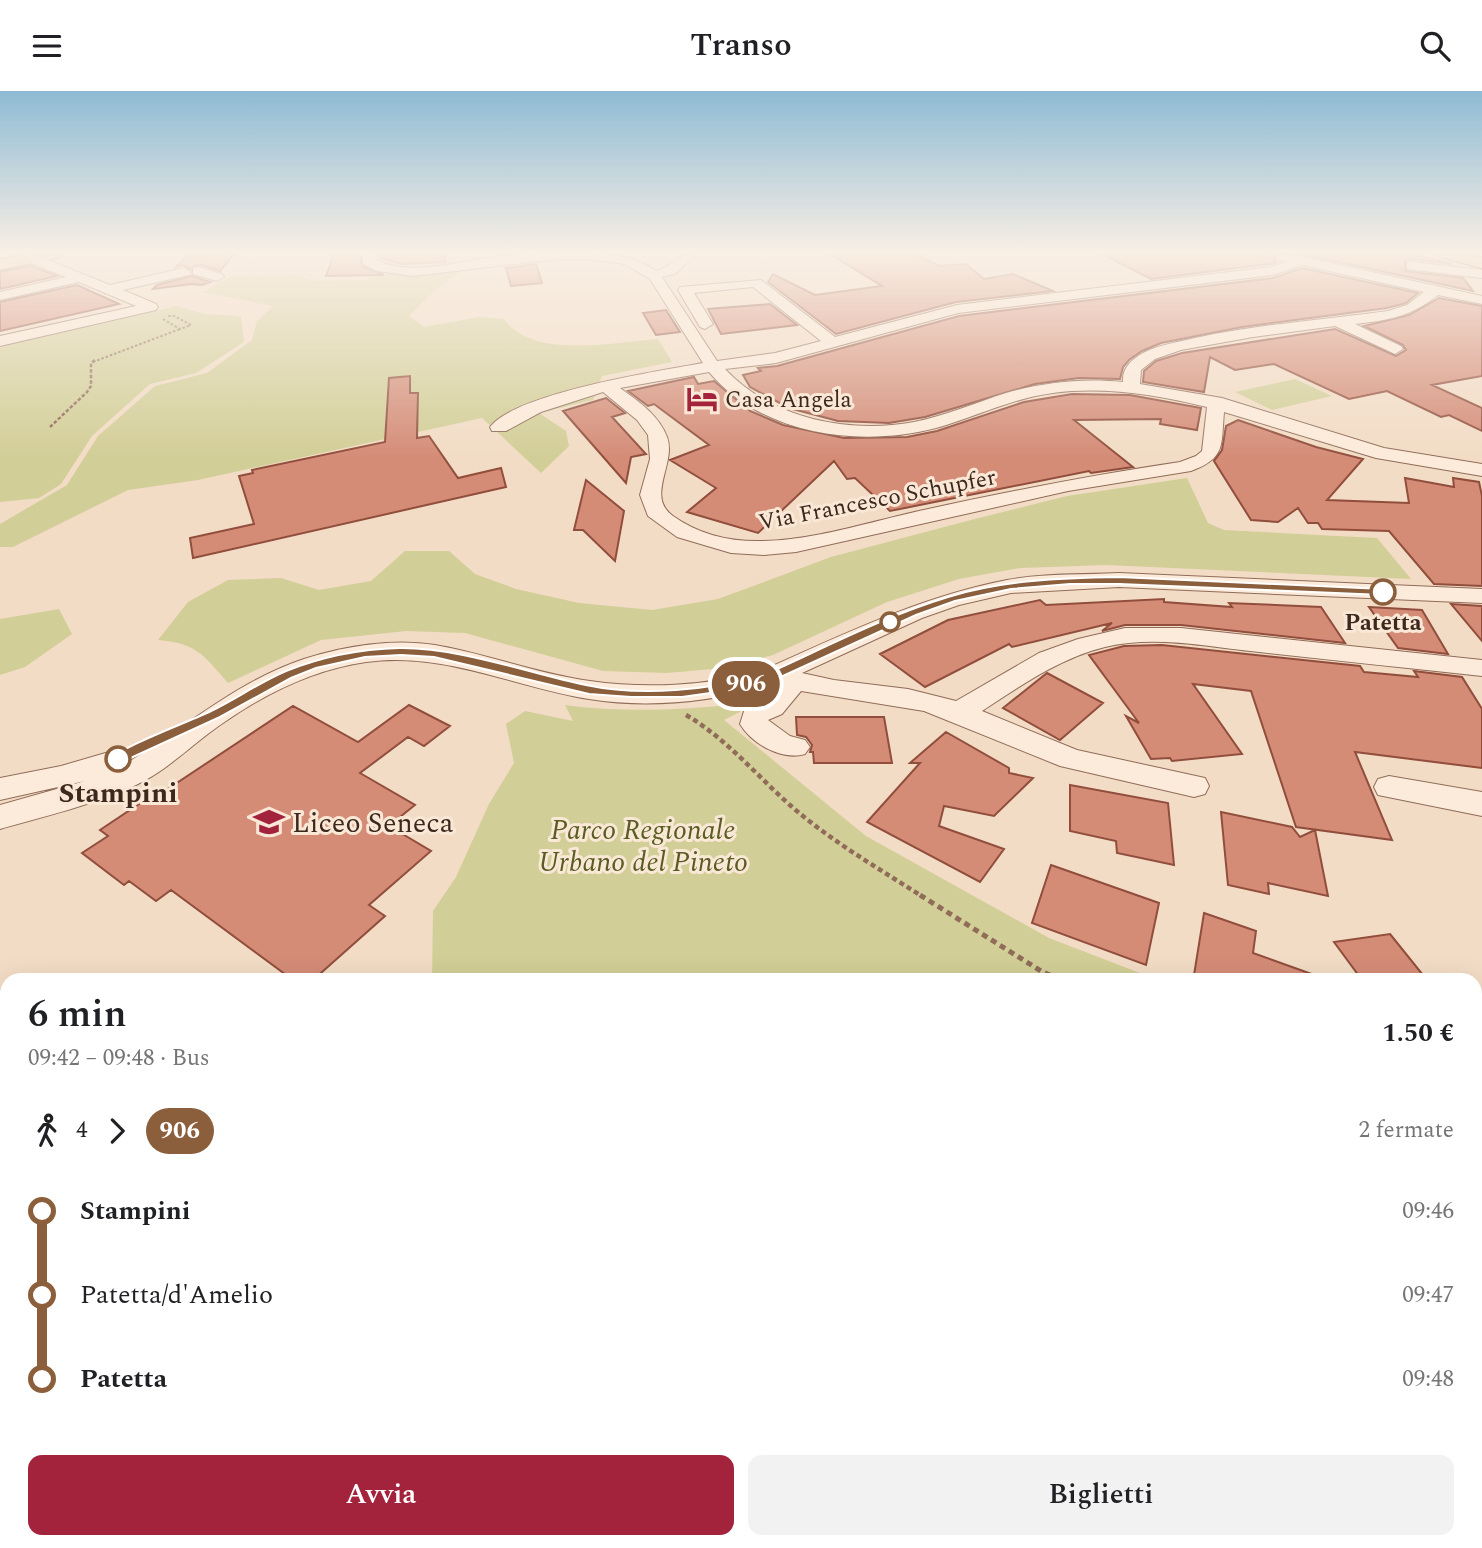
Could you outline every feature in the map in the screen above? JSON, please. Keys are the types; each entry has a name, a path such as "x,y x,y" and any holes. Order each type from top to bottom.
{"street":[{"path":"0,339 91,322"},
{"path":"693,322 725,361 736,387 779,415 812,424 862,430 896,430 929,424 1022,394 1050,388 1133,388 1216,402 1379,453 1425,463 1482,470"},
{"path":"705,322 712,334"},
{"path":"806,322 832,342"},
{"path":"499,427 535,408 605,386 725,361 779,357 909,322"},
{"path":"1133,388 1131,373 1134,366 1163,349 1200,341 1338,322 1395,349"},
{"name":"Via Francesco Schupfer","path":"605,386 638,411 654,430 661,456 650,494 658,514 677,529 700,539 734,547 758,549 796,545 1068,485 1184,467 1203,460 1211,451 1216,402"},
{"path":"0,789 91,769 216,714 273,682 313,665 383,652 434,653 557,684 610,692 650,694 722,689 788,677 913,613 970,594 1031,583 1119,580 1482,596"},
{"path":"960,712 1002,684 1047,662 1097,641 1125,636 1230,642 1482,668"},
{"path":"788,677 830,689 897,695 960,712 1071,759 1194,786"},
{"path":"788,677 772,707 755,715 754,724 781,744 795,747"},
{"path":"0,817 64,800 125,777 161,756 216,714"},
{"path":"1389,787 1482,804"}],"path":[{"path":"168,322 180,329"},
{"path":"50,426 91,386 91,363 191,325 185,322"},
{"path":"650,694 713,731 791,806 836,842 1045,973"}],"green space":[{"path":"107,322 242,322 244,342 196,373 150,384 92,436 61,484 39,498 0,502 0,347"},
{"path":"257,322 417,322 424,327 452,322 507,322 517,332 534,340 554,344 598,345 658,339 672,362 602,376 593,400 539,413 566,431 569,446 541,473 482,418 198,480 128,490 13,547 0,547 0,524 67,485 98,436 155,386 207,373 252,340"},
{"path":"1295,379 1332,396 1272,410 1235,392"},
{"path":"1187,478 1208,523 1224,530 1377,538 1411,579 1106,565 1020,568 959,579 887,602 773,655 724,668 667,673 603,671 465,633 406,631 321,640 228,683 198,652 182,644 158,640 188,602 228,580 281,578 319,590 371,581 405,551 449,551 475,574 516,589 579,603 652,610 718,599 831,557 1067,496"},
{"path":"59,609 72,634 25,667 0,675 0,619"},
{"name":"Parco Regionale Urbano del Pineto","path":"759,702 724,720 866,836 1049,938 1140,973 432,973 433,911 456,877 489,804 514,763 506,724 525,711 573,721 565,705 662,710"}],"building":[{"path":"0,322 40,322 0,331"},
{"path":"648,322 674,322 680,332 656,335"},
{"path":"715,322 793,322 797,325 721,334"},
{"path":"820,322 881,322 836,334"},
{"path":"937,322 1280,322 1161,343 1129,360 1123,367 1120,379 1079,378 1035,384 925,417 889,423 838,421 789,408 750,387 743,375 761,371 758,368 777,366"},
{"path":"1380,322 1482,322 1482,376 1432,385 1482,408 1482,431 1449,415 1441,417 1387,391 1349,399 1274,364 1235,370 1210,357 1204,392 1143,382 1144,371 1156,361 1182,353 1335,329 1396,356 1406,350 1403,345 1364,326"},
{"path":"410,376 410,393 418,393 417,438 429,436 458,478 501,468 506,487 193,558 190,538 254,524 239,476 253,473 252,470 385,442 389,378"},
{"path":"694,377 698,384 714,381 750,411 783,425 844,438 907,437 937,431 1024,402 1072,394 1130,395 1201,408 1197,430 1160,424 1161,419 1074,420 1133,467 1091,473 1089,471 890,511 855,478 847,479 834,461 758,533 687,512 716,488 670,460 709,445 654,404 648,406 628,391"},
{"path":"606,398 625,413 612,417 646,454 631,457 626,483 563,411"},
{"path":"1238,420 1316,447 1363,459 1327,500 1409,503 1405,478 1454,487 1453,478 1479,482 1482,496 1482,586 1434,584 1389,531 1322,529 1318,523 1308,523 1298,508 1278,522 1251,520 1214,461 1222,450 1226,426"},
{"path":"586,480 624,511 615,561 583,530 574,530"},
{"path":"1164,599 1164,602 1232,607 1229,603 1321,607 1345,643 1181,625 1125,625 1102,631 1112,623 1012,647 1009,644 925,687 880,654 948,620 1040,600 1046,605"},
{"path":"1451,604 1482,606 1482,641"},
{"path":"1369,607 1422,610 1448,654 1398,648"},
{"path":"1162,645 1360,666 1364,672 1418,677 1414,671 1462,677 1482,709 1482,768 1355,752 1392,840 1296,827 1251,691 1193,684 1242,754 1172,761 1170,758 1151,759 1126,716 1139,723 1089,655 1124,646"},
{"path":"1047,673 1103,703 1060,740 1003,708"},
{"path":"409,705 450,726 424,746 408,737 360,773 415,805 389,826 431,851 369,905 385,916 321,973 284,973 171,890 156,901 129,881 124,885 82,853 108,836 100,830 145,800 148,802 293,706 358,742"},
{"path":"796,717 884,717 892,763 814,763 813,752 810,752 812,745 806,737 797,735"},
{"path":"946,732 1009,768 1009,773 1033,778 994,816 944,806 939,826 1004,849 980,882 867,822 920,763 910,763"},
{"path":"1070,785 1168,803 1174,865 1117,853 1116,841 1070,831"},
{"path":"1221,812 1292,827 1300,837 1315,830 1328,896 1268,883 1269,894 1228,885"},
{"path":"1051,865 1159,903 1146,965 1032,923"},
{"path":"1204,913 1256,931 1253,953 1309,973 1194,973"},
{"path":"1390,934 1421,973 1357,973 1334,942"}],"bus line":[{"name":"906","path":"118,759 216,714 287,675 313,665 365,654 401,651 434,653 589,690 631,694 682,693 722,689 768,678 913,613 970,594 1031,583 1119,580 1383,592"}],"place":[{"name":"Casa Angela","path":"702,399"},
{"name":"Patetta","path":"1383,592"},
{"name":"Stampini","path":"118,759"},
{"name":"Liceo Seneca","path":"269,822"}]}
